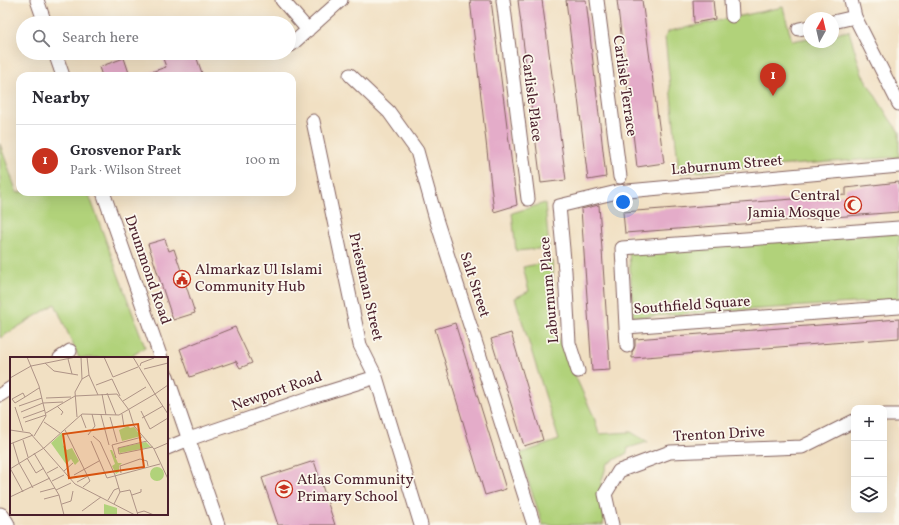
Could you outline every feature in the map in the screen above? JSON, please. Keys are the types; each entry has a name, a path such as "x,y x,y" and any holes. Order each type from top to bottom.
{"main road":[{"path":"0,517 5,525"}],"street":[{"path":"37,0 43,16"},
{"path":"282,0 296,16"},
{"path":"296,41 341,0"},
{"name":"Carlisle Place","path":"503,0 528,199"},
{"name":"Carlisle Terrace","path":"597,0 620,177"},
{"path":"732,0 732,16"},
{"path":"851,0 855,17 899,104"},
{"path":"296,16 308,30"},
{"path":"839,21 855,17"},
{"path":"58,60 62,72"},
{"name":"Salt Street","path":"350,75 389,112 417,151 436,219 534,525"},
{"name":"Priestman Street","path":"313,121 360,345 376,377 421,525"},
{"name":"Laburnum Street","path":"559,206 617,192 899,166"},
{"name":"Drummond Road","path":"104,196 161,357"},
{"name":"Laburnum Place","path":"559,206 565,271 569,343 578,371"},
{"name":"Southfield Square","path":"899,228 622,248 626,327 899,307"},
{"path":"626,327 627,346"},
{"name":"Newport Road","path":"168,448 312,397 376,377"},
{"path":"168,379 218,525"},
{"path":"0,395 10,389"},
{"path":"887,415 899,415"},
{"name":"Trenton Drive","path":"612,525 604,494 619,471 670,452 802,447 851,422"}],"green space":[{"path":"783,7 792,41 803,39 803,48 839,48 839,33 849,31 862,74 899,132 899,157 679,173 665,37 670,31"},
{"path":"0,144 16,190 16,196 89,196 145,347 130,357 79,357 55,304 0,338"},
{"path":"545,203 549,248 516,251 512,213"},
{"path":"899,233 899,300 633,316 629,251"},
{"path":"552,261 556,334 594,417 599,434 631,432 648,442 628,448 627,453 607,464 601,483 604,517 603,525 543,525 519,454 559,440 515,298 529,291 523,267"}],"building":[{"path":"470,0 491,0 517,205 494,212"},
{"path":"518,0 542,0 566,180 541,183"},
{"path":"566,0 586,0 606,177 588,180"},
{"path":"617,0 642,0 664,163 637,167"},
{"path":"693,0 713,0 715,19 694,23"},
{"path":"118,60 125,60 129,72 101,72 99,67"},
{"path":"164,60 197,60 202,72 151,72 166,67"},
{"path":"899,182 899,212 625,233 623,212 846,195 846,188"},
{"path":"599,205 610,370 592,371 581,209"},
{"path":"165,239 169,251 174,249 195,313 173,320 148,244"},
{"path":"899,319 899,338 632,358 635,339"},
{"path":"455,323 506,489 485,495 435,329"},
{"path":"235,327 252,363 240,368 236,361 190,377 180,349"},
{"path":"511,333 543,440 524,446 491,339"},
{"path":"314,461 335,525 278,525 262,478"}],"place":[{"name":"Grosvenor Park","path":"773,96"},
{"name":"Central Jamia Mosque","path":"853,205"},
{"name":"Almarkaz Ul Islami Community Hub","path":"182,279"},
{"name":"Atlas Community Primary School","path":"284,489"}]}
